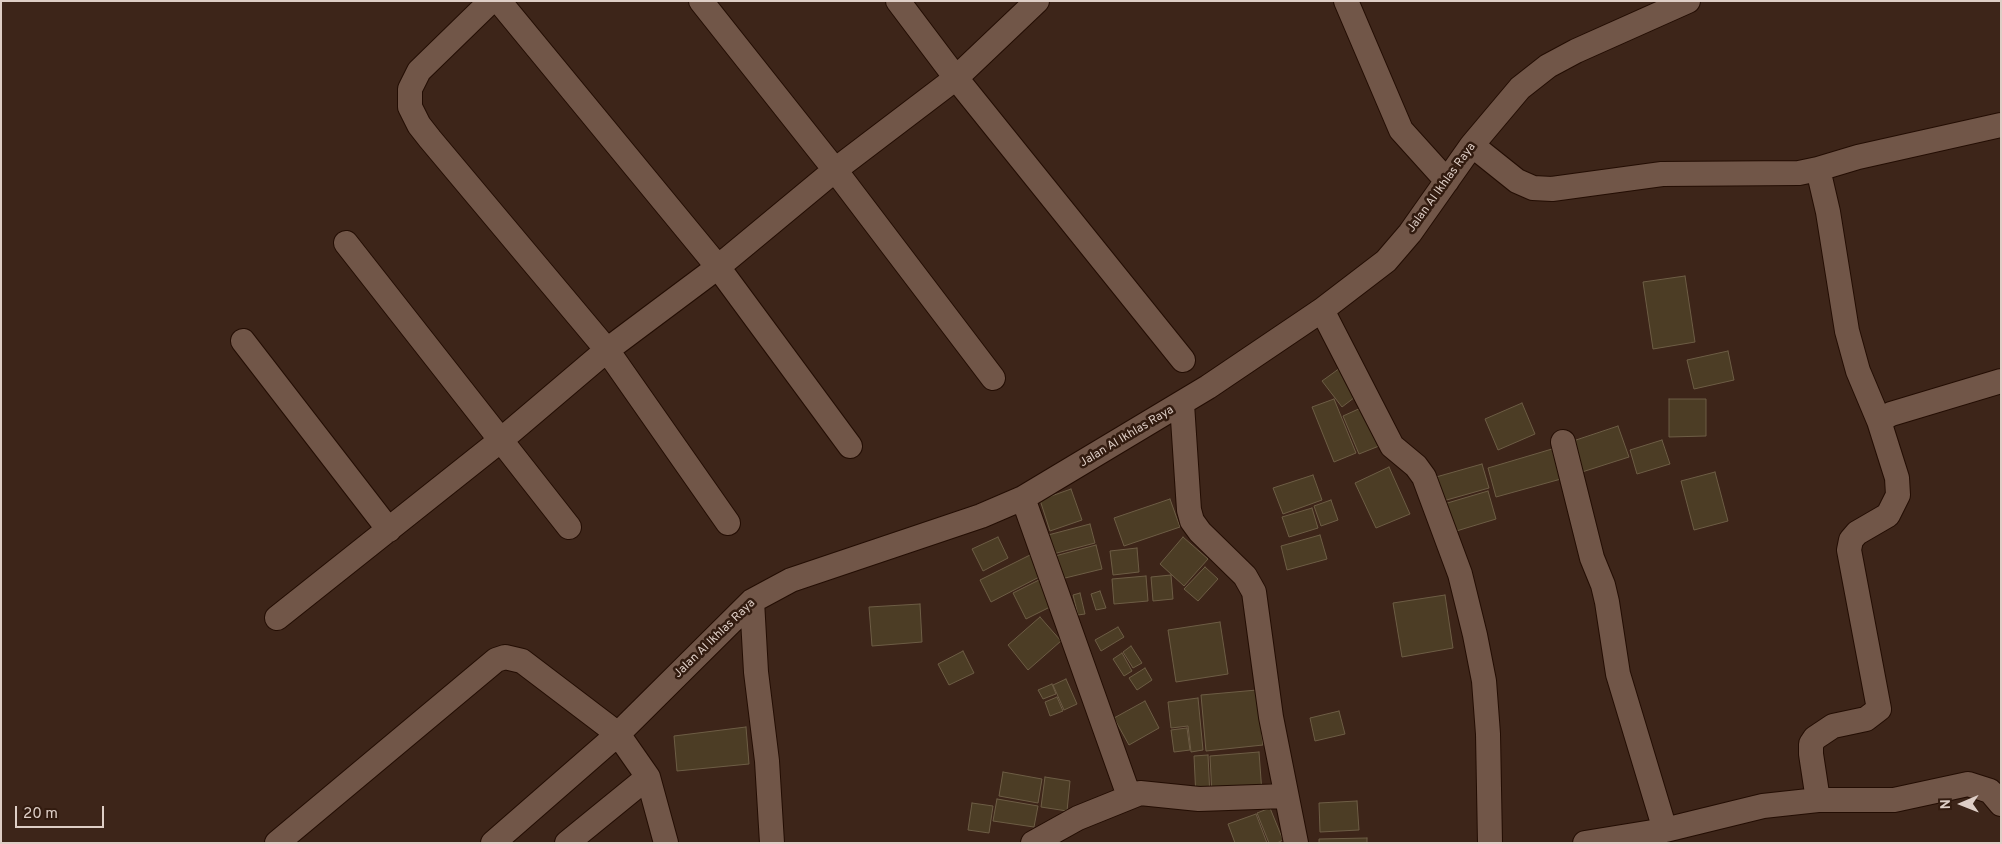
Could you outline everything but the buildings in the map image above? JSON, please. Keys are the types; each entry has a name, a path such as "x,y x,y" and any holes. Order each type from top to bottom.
{"street":[{"path":"491,1 419,71 410,89 410,107 418,125 607,350 728,523"},
{"path":"500,1 718,267 850,446"},
{"path":"701,1 835,170 993,378"},
{"path":"898,1 956,78 1183,360"},
{"path":"277,618 501,440 607,350 718,267 835,170 956,78 1037,1"},
{"path":"1346,1 1401,130 1447,181"},
{"name":"Jalan Al Ikhlas Raya","path":"493,843 618,734 752,601 791,580 982,516 1023,498 1182,404 1322,310 1386,261 1410,234 1472,145 1514,93 1548,66 1576,50 1688,1"},
{"path":"1472,145 1517,181 1533,188 1552,189 1662,174 1799,173 1818,170 1858,157 2001,126"},
{"path":"1818,170 1830,221 1847,331 1858,371 1879,421 1897,478 1898,495 1888,515 1857,533 1851,540 1849,550 1879,709 1866,719 1833,726 1815,738 1811,744 1811,754 1818,800"},
{"path":"346,243 569,527"},
{"path":"1322,310 1392,446 1416,466 1424,477 1460,574 1476,635 1484,681 1488,734 1490,843"},
{"path":"243,341 389,530"},
{"path":"1879,421 1891,414 2001,381"},
{"path":"1182,404 1189,510 1192,521 1200,532 1245,576 1254,592 1286,796 1296,843"},
{"path":"1563,442 1592,558 1605,594 1613,630 1618,674 1665,830"},
{"path":"1023,498 1129,796"},
{"path":"752,601 756,672 767,761 772,843"},
{"path":"277,843 496,660 505,657 522,661 618,734 648,777 666,843"},
{"path":"567,843 648,777"},
{"path":"1585,843 1665,830 1763,806 1818,800 1894,800 1968,784 1978,785 1990,791 2001,804"},
{"path":"1033,843 1078,818 1129,796 1153,792 1199,800 1286,796"}]}
